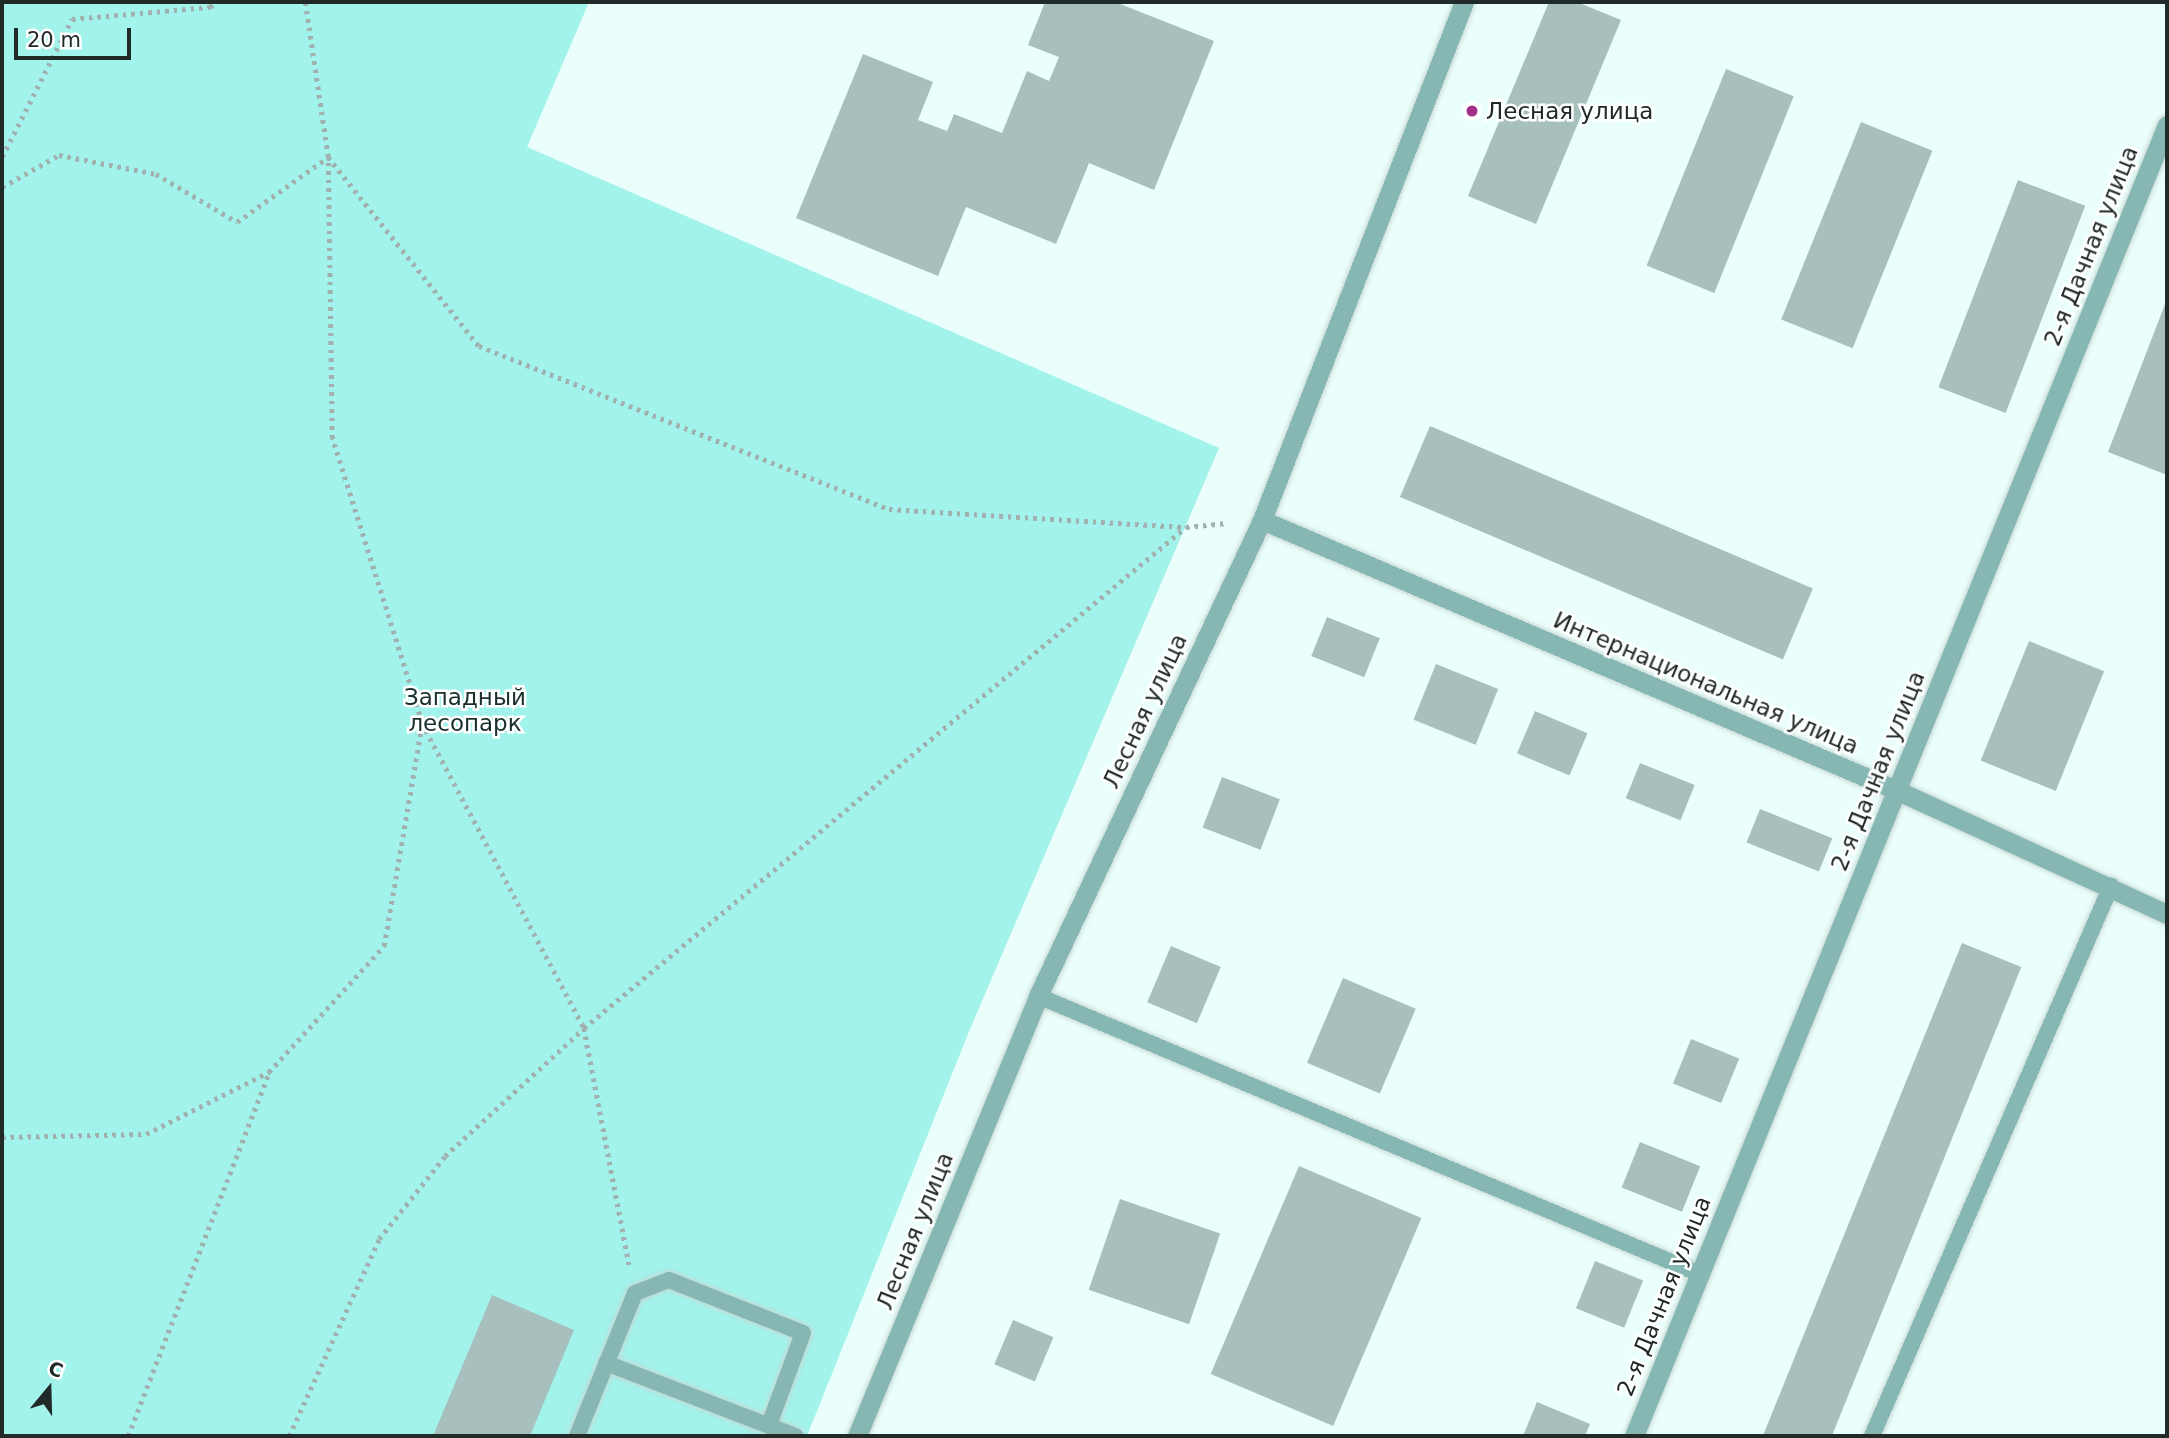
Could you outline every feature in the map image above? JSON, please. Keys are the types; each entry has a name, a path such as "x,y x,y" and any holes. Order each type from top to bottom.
{"street":[{"name":"Лесная улица","path":"857,1436 1038,996 1262,520 1464,2"},
{"name":"2-я Дачная улица","path":"1634,1436 2167,125"},
{"name":"Интернациональная улица","path":"1262,520 1896,790 2111,886 2167,914"}],"lane":[{"path":"1872,1436 2111,886"},
{"path":"1038,996 1700,1275"},
{"path":"578,1436 635,1293 669,1280 803,1333 769,1425"},
{"path":"606,1363 795,1436"}],"path":[{"path":"2,157 72,19 210,7 216,2"},
{"path":"305,2 328,157 332,438 422,723 584,1028 635,1293"},
{"path":"2,187 59,155 156,174 237,222 328,157"},
{"path":"328,157 479,346 888,509 1186,527 1262,520"},
{"path":"289,1436 379,1239 445,1156 584,1028 1186,527"},
{"path":"2,1137 146,1134 269,1072 384,946 422,723"},
{"path":"128,1436 269,1072"}],"green space":[{"name":"Западный лесопарк","path":"2,2 589,2 527,147 1219,448 970,1029 807,1436 2,1436"}],"building":[{"path":"1045,2 1115,2 1214,41 1154,190 1089,163 1056,244 966,207 938,276 796,218 863,54 933,82 918,120 947,131 954,114 1002,133 1027,71 1049,81 1059,57 1028,45"},
{"path":"1549,2 1577,2 1621,20 1536,224 1468,196"},
{"path":"1726,69 1794,96 1714,293 1647,266"},
{"path":"1861,122 1932,151 1853,348 1781,319"},
{"path":"2018,180 2085,206 2006,413 1938,387"},
{"path":"2167,299 2167,475 2108,452"},
{"path":"1430,426 1813,589 1783,659 1400,497"},
{"path":"1327,617 1380,638 1364,677 1311,656"},
{"path":"2029,641 2104,671 2056,791 1981,761"},
{"path":"1436,664 1498,689 1476,745 1414,720"},
{"path":"1535,711 1587,733 1569,776 1517,753"},
{"path":"1640,763 1695,785 1680,820 1626,798"},
{"path":"1222,777 1280,799 1261,850 1203,827"},
{"path":"1760,809 1832,838 1819,872 1747,842"},
{"path":"1962,943 2021,967 1832,1436 1763,1436"},
{"path":"1171,946 1221,967 1197,1023 1147,1002"},
{"path":"1343,978 1416,1009 1380,1094 1307,1063"},
{"path":"1691,1039 1739,1058 1721,1103 1673,1084"},
{"path":"1640,1142 1700,1166 1682,1212 1622,1187"},
{"path":"1299,1166 1421,1218 1333,1426 1211,1374"},
{"path":"1120,1199 1220,1234 1189,1324 1089,1290"},
{"path":"1595,1261 1643,1280 1624,1328 1576,1308"},
{"path":"492,1295 574,1330 530,1436 433,1436"},
{"path":"1013,1320 1054,1337 1035,1381 994,1364"},
{"path":"1537,1402 1590,1424 1585,1436 1523,1436"}],"place":[{"name":"Лесная улица","path":"1472,111"}]}
